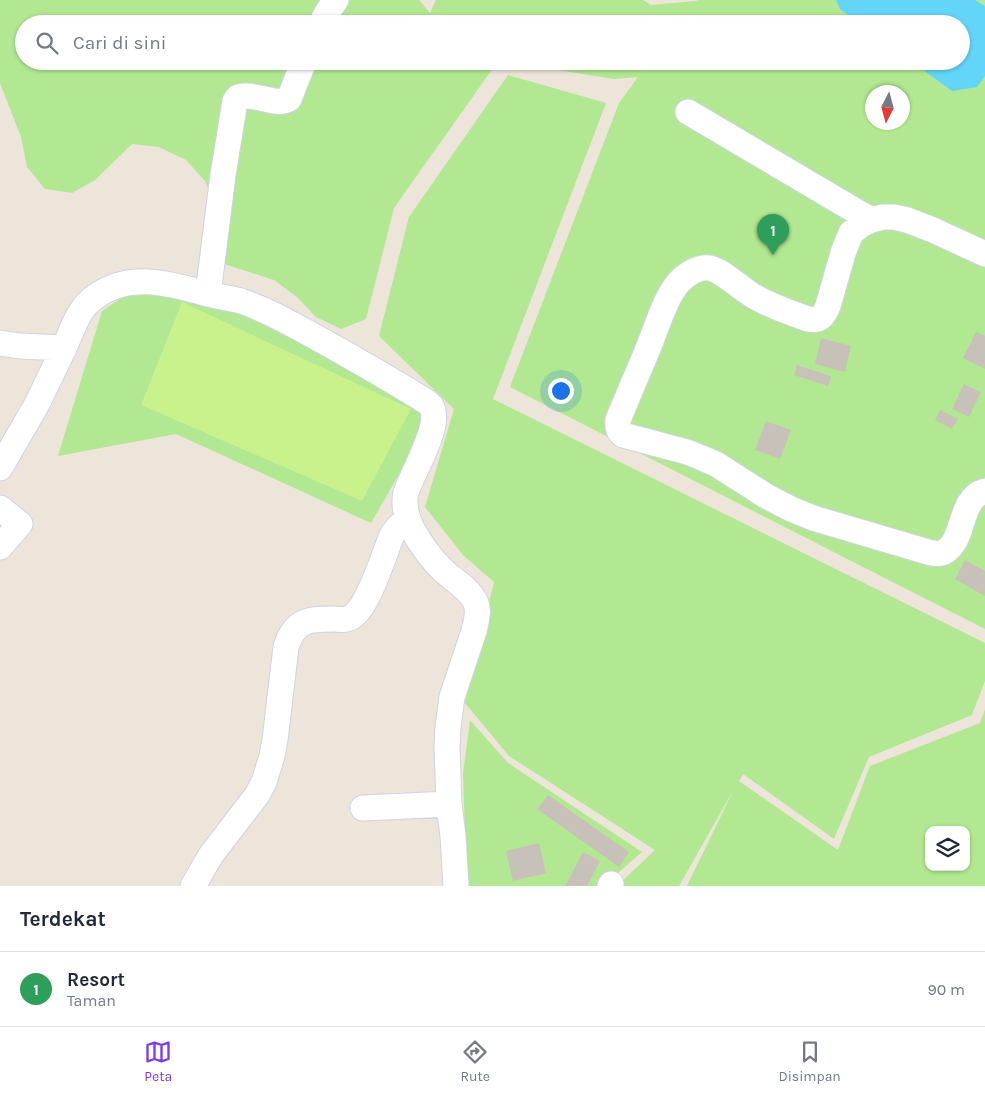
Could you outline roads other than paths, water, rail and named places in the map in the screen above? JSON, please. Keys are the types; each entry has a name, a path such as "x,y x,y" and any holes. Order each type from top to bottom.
{"street":[{"path":"326,15 336,0"},
{"path":"208,294 223,175 235,102 238,97 246,96 281,102 287,101 300,70"},
{"path":"688,112 870,220"},
{"path":"985,254 907,220 894,217 870,220 851,233 843,253 828,306 824,314 814,320 764,302 711,268 695,270 679,282 673,290 618,420 619,432 623,435 686,452 716,464 766,496 791,509 813,518 911,548 938,554 945,552 956,539 969,504 976,494 985,491"},
{"path":"0,468 37,404 79,315 89,301 105,290 135,281 177,285 242,302 270,313 348,355 430,405 433,412 433,428 406,494 407,519 424,548 444,570 465,588 476,602 477,607 476,621 455,686 449,717 447,748 449,804 456,886"},
{"path":"0,343 64,348"},
{"path":"0,508 20,524 0,547"},
{"path":"193,886 211,856 257,795 264,782 274,748 286,646 293,630 304,622 311,620 341,620 349,619 353,616 367,597 392,535 407,519"},
{"path":"363,808 449,804"}],"water":[{"path":"836,0 975,0 985,6 985,76 977,87 952,91 923,70 970,70 970,15 848,15 840,9"}],"place":[{"name":"Resort","path":"773,255"}]}
